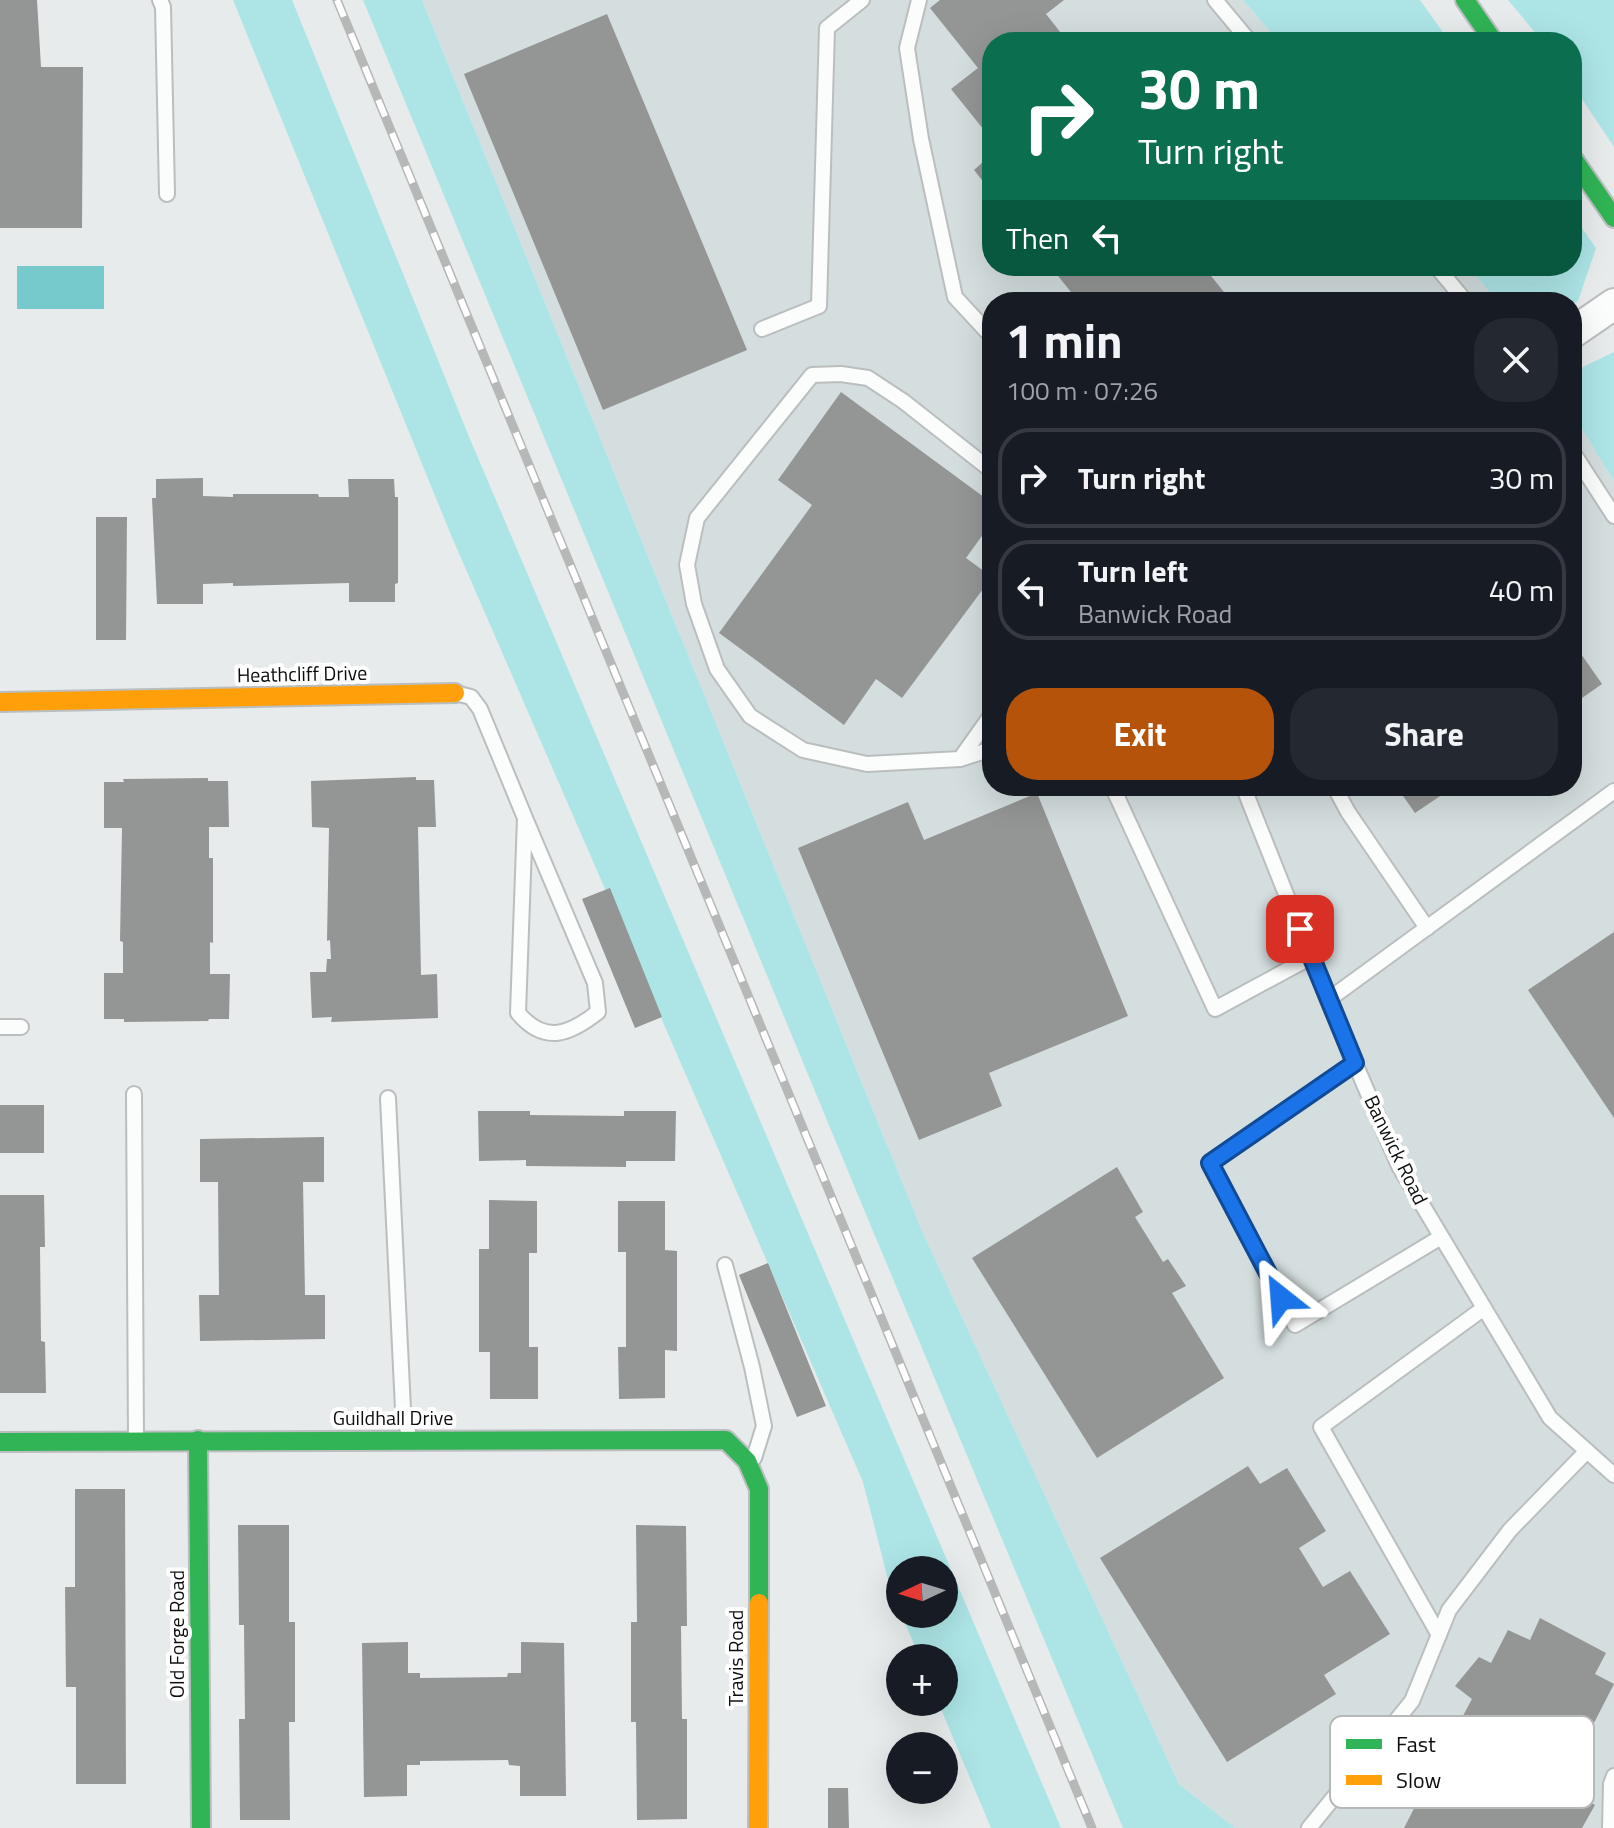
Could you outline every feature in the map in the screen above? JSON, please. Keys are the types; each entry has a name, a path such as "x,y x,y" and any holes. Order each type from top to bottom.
{"street":[{"path":"1465,0 1487,32"},
{"path":"1582,172 1614,218"},
{"path":"1582,326 1614,304"},
{"name":"Heathcliff Drive","path":"0,702 455,693"},
{"name":"Old Forge Road","path":"198,1440 201,1828"},
{"name":"Guildhall Drive","path":"0,1442 726,1440 742,1451 752,1466"},
{"name":"Travis Road","path":"752,1466 759,1489 758,1828"}],"lane":[{"path":"160,0 163,7 167,194"},
{"path":"762,329 819,306 827,28 862,0"},
{"path":"919,0 907,48 921,139 955,297 982,326"},
{"path":"1215,0 1242,32"},
{"path":"1444,276 1458,292"},
{"path":"982,463 903,401 868,378 841,374 812,375 697,518 687,565 694,604 717,669 750,716 803,750 867,764 960,759 982,752"},
{"path":"1582,466 1614,516"},
{"name":"Heathcliff Drive","path":"455,693 471,697 480,709 595,983 598,1012 575,1030 549,1033 528,1026 518,1013 525,818"},
{"path":"960,759 982,728"},
{"path":"1328,1000 1614,791"},
{"path":"1117,796 1215,1009 1311,957"},
{"name":"Banwick Road","path":"1247,796 1328,1000 1399,1166 1550,1418 1614,1475"},
{"path":"1339,796 1427,928"},
{"path":"0,1027 21,1027"},
{"path":"1355,1063 1210,1163 1295,1325 1441,1237"},
{"path":"134,1094 136,1441"},
{"path":"388,1098 403,1409 410,1441"},
{"path":"725,1265 764,1426 752,1466"},
{"path":"1439,1635 1321,1427 1484,1308"},
{"path":"1400,1716 1412,1701 1449,1610 1510,1530 1587,1451"},
{"path":"1610,1828 1614,1776"},
{"path":"1309,1828 1330,1802"}],"shaded area":[{"path":"233,0 292,0 470,439 945,1556 886,1556 886,1572 863,1482 451,535"},
{"path":"363,0 422,0 922,1231 1179,1784 1235,1828 1123,1828"},
{"path":"422,0 1243,0 1270,32 982,32 982,276 1476,276 1490,292 982,292 982,796 1582,796 1582,429 1614,481 1614,1828 1235,1828 1179,1784 922,1231"},
{"path":"1243,0 1420,0 1443,32 1270,32"},
{"path":"1508,0 1614,0 1614,147 1582,99 1582,32 1535,32"},
{"path":"1582,228 1596,248 1581,292 1490,292 1476,276 1582,276"},
{"path":"17,266 104,266 104,309 17,309"},
{"path":"1614,352 1614,481 1582,429 1583,367"},
{"path":"958,1586 1061,1828 991,1828 958,1750 958,1732 951,1732 944,1716 958,1716 958,1644 914,1644 907,1628 958,1628"}],"building":[{"path":"0,0 37,0 41,67 83,67 82,228 0,228"},
{"path":"940,0 1064,0 1046,14 1060,32 982,32 982,128 951,89 978,68 930,8"},
{"path":"607,14 747,350 603,410 464,74"},
{"path":"982,163 982,180 974,170"},
{"path":"1058,276 1211,276 1224,292 1071,292"},
{"path":"841,392 982,496 982,536 966,558 982,570 982,590 902,698 876,679 844,725 719,633 812,505 778,480"},
{"path":"203,478 203,496 233,497 233,494 318,494 319,497 349,497 348,479 394,479 395,497 398,497 398,583 395,584 395,602 349,602 349,583 233,586 233,583 203,584 203,604 157,604 152,498 156,498 156,479"},
{"path":"96,517 127,517 126,640 96,640"},
{"path":"1582,655 1602,684 1582,698"},
{"path":"416,777 416,780 434,780 436,827 418,827 421,975 437,974 438,1018 331,1022 332,1017 312,1018 310,972 326,972 327,959 331,959 330,940 327,941 329,828 312,827 311,781"},
{"path":"208,778 208,781 228,781 229,827 209,827 209,858 213,858 210,974 230,974 229,1019 124,1022 124,1019 104,1019 104,973 123,973 123,942 120,941 122,828 104,828 104,782"},
{"path":"1030,796 1038,796 1128,1016 989,1073 1002,1106 919,1140 798,848 908,802 924,840"},
{"path":"1403,796 1440,796 1415,813"},
{"path":"610,888 662,1017 635,1028 582,899"},
{"path":"1614,932 1614,1118 1528,990"},
{"path":"0,1105 44,1105 44,1153 0,1153"},
{"path":"478,1111 624,1116 624,1111 676,1111 675,1161 626,1161 626,1167 526,1166 526,1160 479,1161"},
{"path":"324,1137 324,1182 303,1182 305,1295 325,1295 325,1339 200,1341 199,1295 219,1295 218,1182 200,1182 200,1139"},
{"path":"1117,1167 1143,1212 1135,1217 1163,1262 1168,1259 1186,1286 1172,1293 1224,1378 1097,1458 972,1258"},
{"path":"0,1195 44,1195 45,1247 40,1247 41,1341 45,1342 46,1393 0,1393"},
{"path":"489,1200 537,1201 537,1253 529,1253 529,1347 538,1347 538,1399 490,1399 490,1352 479,1352 479,1249 489,1249"},
{"path":"618,1201 665,1201 665,1250 677,1251 677,1351 665,1350 665,1398 619,1399 618,1347 626,1347 626,1252 618,1252"},
{"path":"768,1263 826,1406 797,1417 739,1275"},
{"path":"1248,1466 1260,1484 1287,1468 1326,1531 1299,1548 1323,1587 1350,1571 1390,1634 1324,1675 1336,1694 1227,1762 1100,1558"},
{"path":"75,1489 125,1489 126,1784 76,1784 76,1687 66,1687 65,1587 75,1587"},
{"path":"238,1525 289,1525 289,1622 295,1622 295,1722 289,1722 290,1820 240,1820 239,1719 245,1719 244,1625 239,1625"},
{"path":"636,1525 686,1526 687,1626 681,1626 682,1719 687,1719 687,1819 637,1820 636,1722 631,1722 631,1622 637,1622"},
{"path":"1540,1618 1606,1653 1595,1674 1614,1684 1594,1723 1594,1716 1463,1716 1472,1699 1455,1686 1479,1657 1491,1663 1508,1630 1530,1640"},
{"path":"408,1642 408,1673 420,1673 420,1678 507,1677 508,1673 521,1673 521,1642 564,1643 566,1796 520,1796 520,1766 509,1765 508,1760 420,1761 420,1765 407,1765 407,1796 364,1797 362,1643"},
{"path":"828,1788 848,1788 849,1828 828,1828"},
{"path":"1414,1808 1593,1808 1582,1828 1404,1828"}],"railway":[{"path":"337,0 1092,1828"}],"traffic: fast":[{"path":"1465,0 1487,32"},
{"path":"1582,172 1614,218"},
{"path":"198,1440 201,1828"},
{"path":"0,1442 726,1440 747,1461 759,1489 759,1603"}],"traffic: slow":[{"path":"0,702 455,693"},
{"path":"758,1828 759,1603"}],"route":[{"path":"1281,1298 1210,1163 1355,1063 1300,929"}]}
